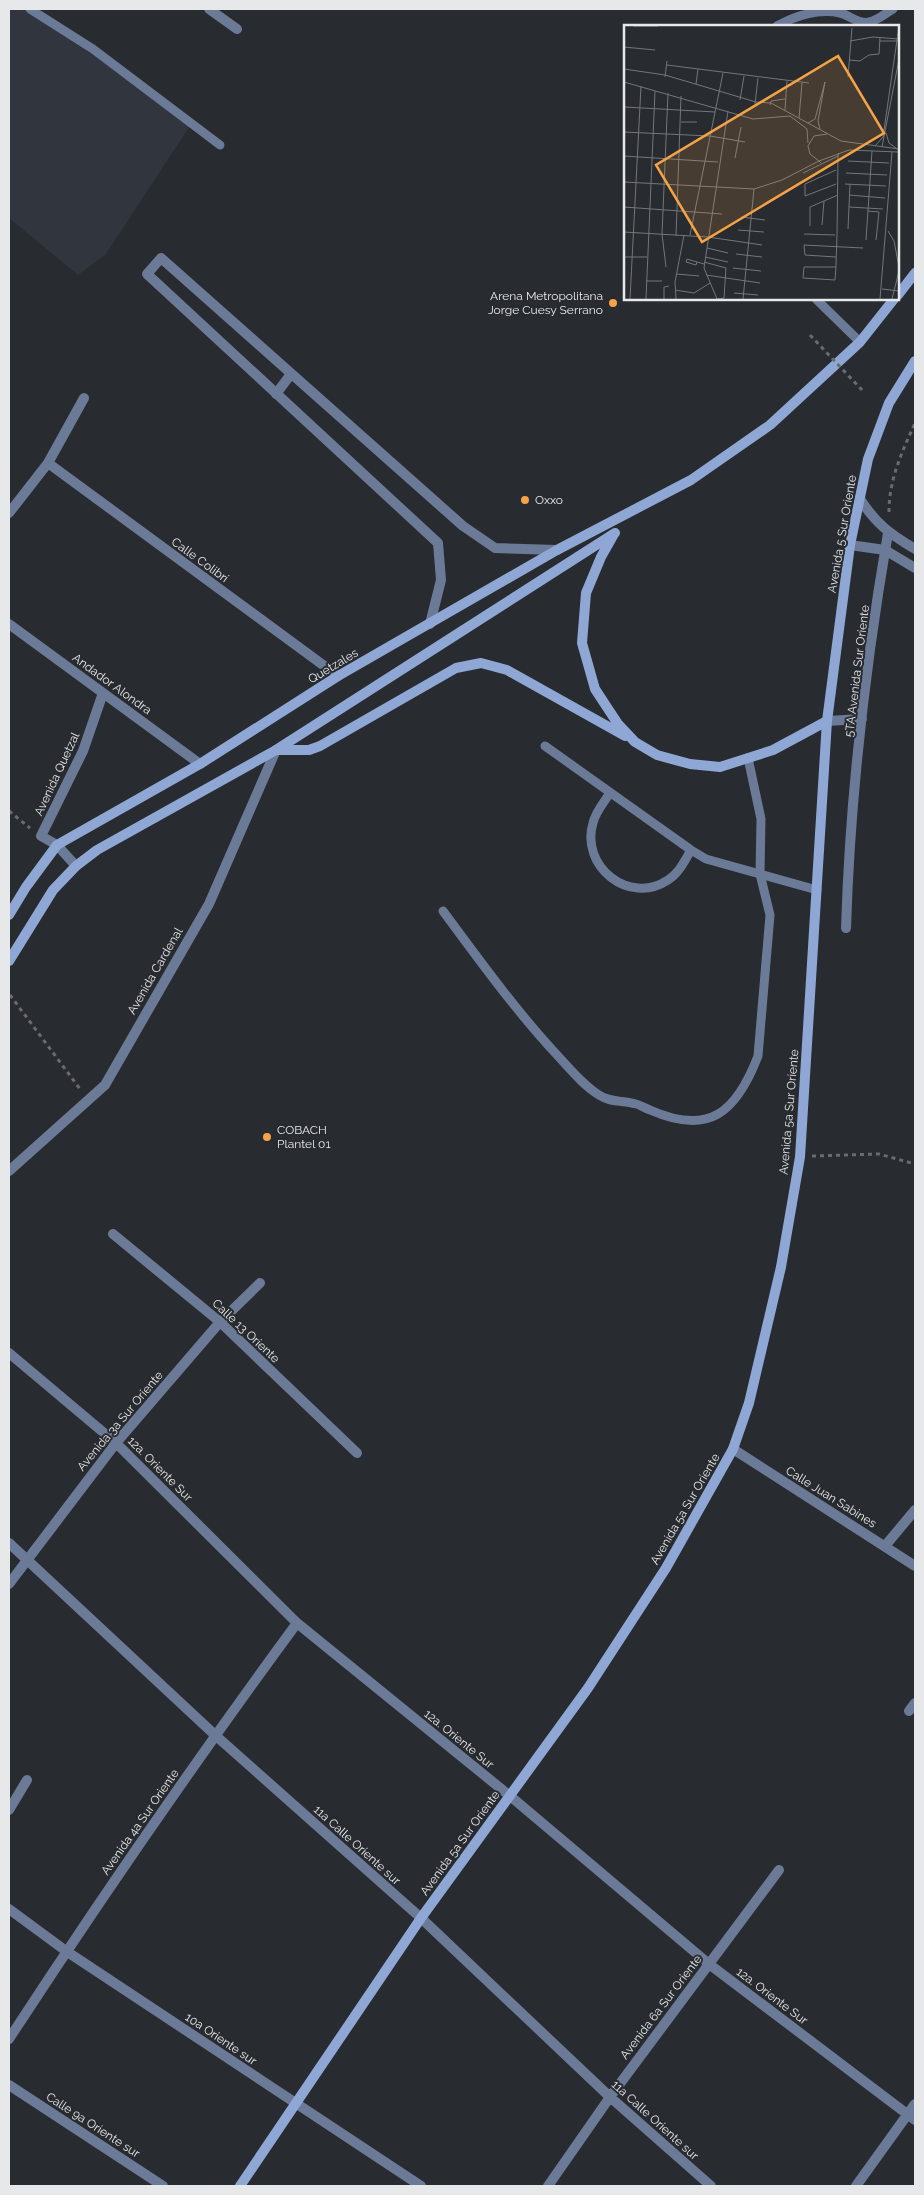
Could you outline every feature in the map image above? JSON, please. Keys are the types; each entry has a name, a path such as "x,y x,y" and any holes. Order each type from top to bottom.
{"main road":[{"path":"899,294 915,273"},
{"name":"Quetzales","path":"57,846 200,764 338,676 557,550 691,480 770,425 860,342 893,300"},
{"name":"Avenida 5 Sur Oriente","path":"827,722 850,545 868,459 889,402 915,361"},
{"path":"626,514 601,557 586,594 582,643 595,689 618,724 635,742"},
{"path":"9,961 53,890 76,866 97,850 276,750 615,533"},
{"path":"276,750 309,750 314,748 456,668 480,663 507,670 657,755 690,764 720,767 773,750 827,722"},
{"name":"Avenida 5a Sur Oriente","path":"240,2186 421,1918 588,1688 666,1568 733,1449 749,1403 781,1267 800,1157 827,722"},
{"path":"9,915 26,887 57,846"}],"street":[{"path":"210,9 237,29"},
{"path":"430,624 442,580 438,543 147,274 161,258 463,526 495,548 557,550"},
{"path":"276,394 291,374"},
{"path":"9,513 48,463 84,398"},
{"name":"Calle Colibrí","path":"48,463 338,676"},
{"path":"860,499 876,521 888,533 915,549"},
{"name":"5TA Avenida Sur Oriente","path":"846,928 852,816 862,719 888,533"},
{"path":"850,545 886,550 915,568"},
{"name":"Andador Alondra","path":"9,624 200,764"},
{"name":"Avenida Quetzal","path":"41,836 84,751 103,693"},
{"path":"827,722 862,719"},
{"name":"Avenida Cardenal","path":"9,1171 105,1084 209,904 276,750"},
{"path":"41,836 57,846 76,866"},
{"name":"Calle 13 Oriente","path":"112,1234 220,1322 357,1453"},
{"name":"Avenida 3a Sur Oriente","path":"9,1584 26,1559 116,1443 220,1322 260,1283"},
{"name":"12a. Oriente Sur","path":"9,1353 116,1443 297,1623 510,1796 709,1964 911,2117"},
{"name":"Calle Juan Sabines","path":"733,1449 915,1566"},
{"path":"885,1546 915,1510"},
{"name":"11a Calle Oriente sur","path":"9,1543 215,1735 421,1918 610,2097 711,2186"},
{"name":"Avenida 4a Sur Oriente","path":"9,2039 66,1951 215,1735 297,1623"},
{"path":"9,1810 27,1780"},
{"name":"Avenida 6a Sur Oriente","path":"548,2186 610,2097 780,1870"},
{"name":"10a Oriente sur","path":"9,1909 66,1951 421,2186"},
{"name":"Calle 9a Oriente sur","path":"9,2085 163,2186"},
{"path":"856,2186 911,2117 915,2104"}],"lane":[{"path":"30,9 93,49 220,145"},
{"path":"779,25 802,14 829,12 841,13 863,22 870,22 893,9"},
{"path":"817,300 860,342"},
{"path":"545,746 691,850 717,863 817,890"},
{"path":"443,911 533,1029 583,1082 600,1096 615,1102 635,1103 666,1117 688,1122 709,1119 725,1110 750,1076 758,1056 770,915 760,874 761,818 748,758"},
{"path":"610,793 593,822 590,840 594,857 598,864 603,871 617,882 633,888 651,887 667,881 680,869 691,850"}],"path":[{"path":"810,335 862,390"},
{"path":"888,533 889,496 896,465 915,423"},
{"path":"9,812 41,836"},
{"path":"10,995 88,1100"},
{"path":"821,1155 879,1154 915,1164"}],"shaded area":[{"path":"9,9 35,9 191,124 106,254 78,275 9,218"}],"place":[{"name":"Arena Metropolitana Jorge Cuesy Serrano","path":"613,303"},
{"name":"Oxxo","path":"525,500"},
{"name":"COBACH Plantel 01","path":"267,1137"}]}
